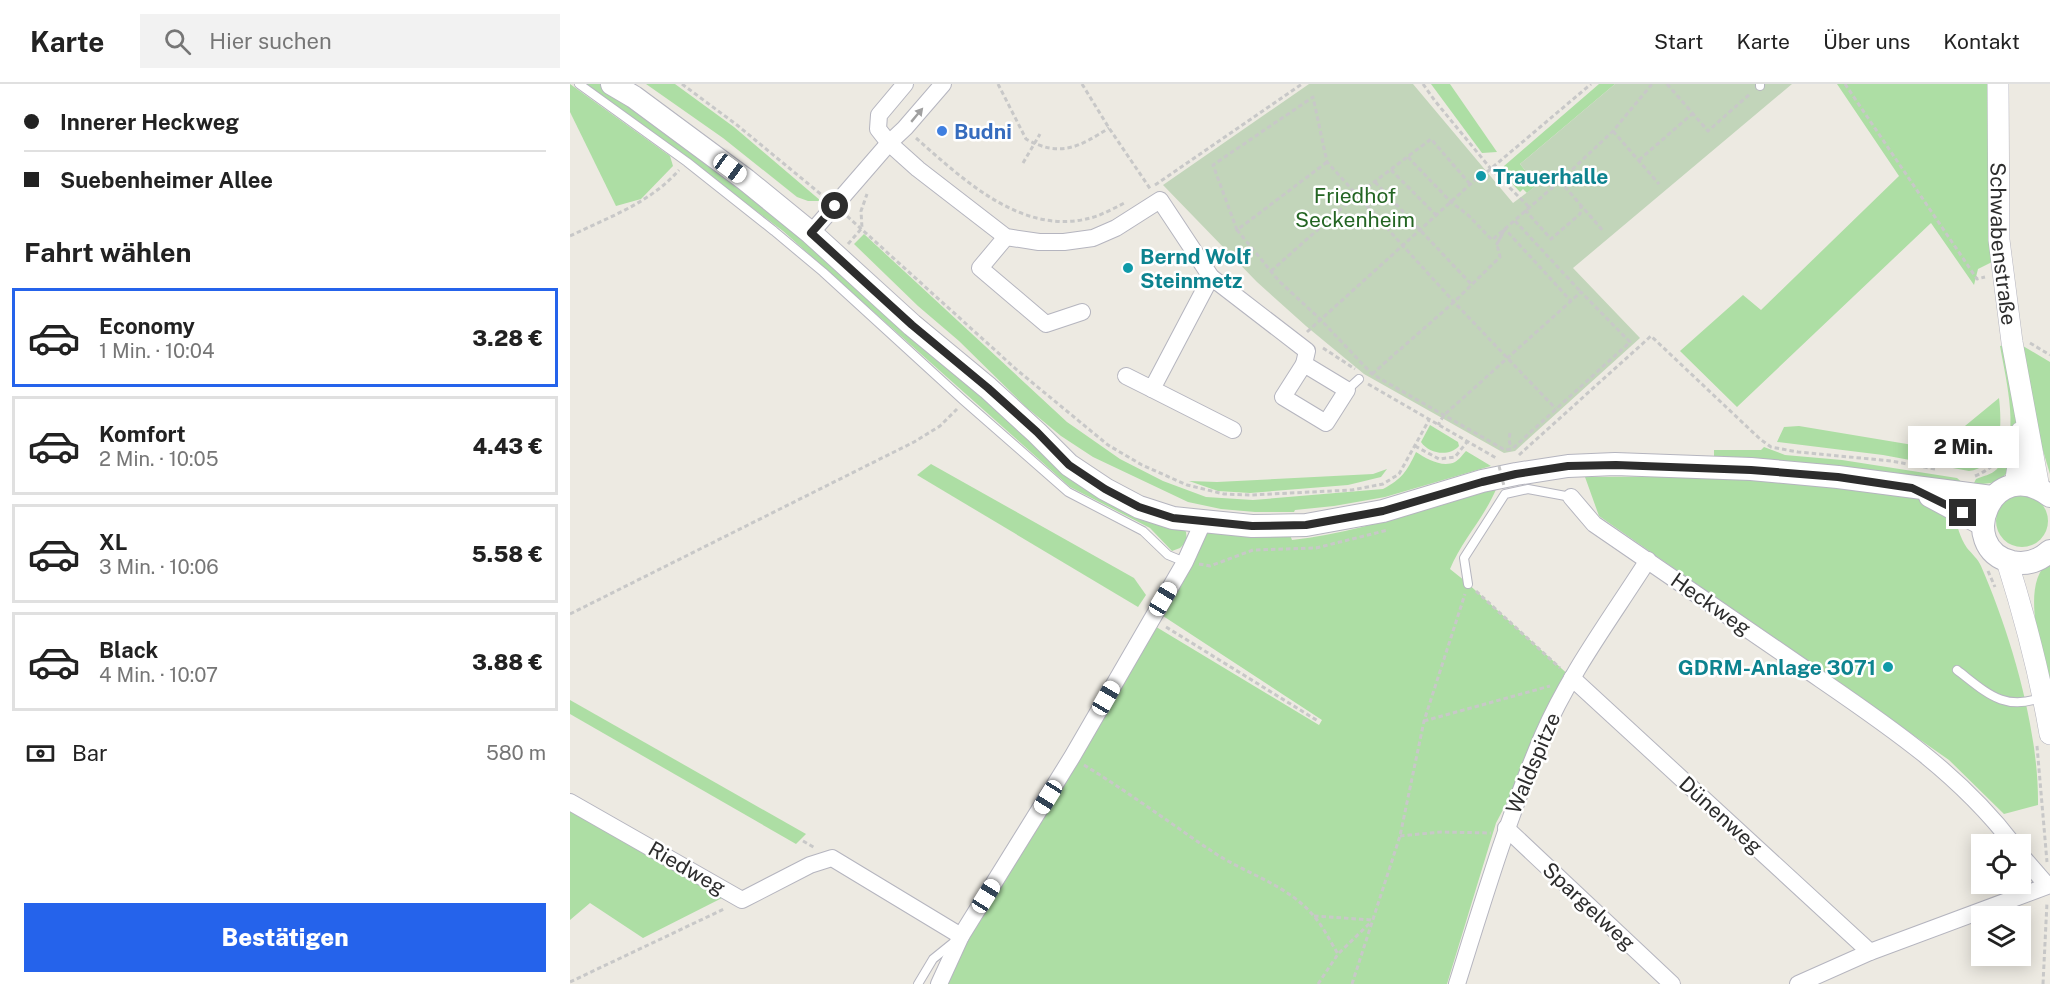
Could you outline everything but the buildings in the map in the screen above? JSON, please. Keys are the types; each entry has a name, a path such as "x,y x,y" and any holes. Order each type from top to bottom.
{"main road":[{"path":"612,84 634,97 746,180 822,220"},
{"path":"634,84 711,136 822,220 935,328 988,388 1037,432 1112,477 1204,520 1252,526 1306,525 1383,511 1482,482 1568,466 1616,465 1751,470 1838,477 1992,497"},
{"path":"2041,557 2019,563 1997,564 1994,552 1985,539 1982,524 1985,510 1992,497 2002,489 2027,484 2045,492"},
{"path":"1912,488 1982,524"}],"street":[{"path":"905,84 879,115 878,129 888,143 918,169 1006,237 1039,242 1064,242 1093,238 1116,228 1160,200 1211,277 1307,351 1304,364 1284,397 1326,423 1353,385 1304,364"},
{"path":"822,220 888,143 905,128 943,84"},
{"name":"Schwabenstraße","path":"1998,84 1998,240 2023,404 2045,492"},
{"path":"1006,237 980,268 1046,324 1082,312"},
{"path":"1152,389 1211,277"},
{"path":"1126,376 1233,430"},
{"name":"Schwabenstraße","path":"2015,485 2023,404"},
{"name":"Heckweg","path":"1571,497 1594,524 1903,737 1973,796 2005,834"},
{"path":"939,984 962,936 1072,757 1185,562 1204,520"},
{"path":"2028,630 2027,585 2041,557"},
{"name":"Waldspitze","path":"1457,984 1506,828 1542,736 1572,678 1648,560"},
{"path":"1997,564 2028,630 2044,696 2043,740"},
{"name":"Dünenweg","path":"1572,678 1870,952"},
{"name":"Riedweg","path":"570,802 742,900 810,865 832,858 962,936"},
{"name":"Spargelweg","path":"1506,828 1672,984"},
{"path":"1798,984 1870,952 2049,885 2031,866"}],"lane":[{"path":"579,84 687,162 823,272 1068,492 1143,531 1168,555 1185,562"},
{"name":"Heckweg","path":"1505,490 1528,489 1571,497"},
{"path":"1468,584 1464,558 1505,490"},
{"path":"1957,670 2000,700 2016,703 2030,702 2044,696"},
{"path":"918,984 933,959 962,936"}],"path":[{"path":"682,84 737,125 822,220 862,228 1017,370 1108,445 1142,465 1187,485 1224,494 1251,495 1352,490 1383,484 1399,474 1429,420"},
{"path":"998,84 1026,139 1033,143 1052,149 1069,149 1083,145 1109,128"},
{"path":"1082,84 1150,189 1302,84"},
{"path":"1423,84 1491,169 1529,207"},
{"path":"1487,172 1591,84"},
{"path":"1408,157 1492,240 1613,131 1652,84"},
{"path":"1667,84 1708,131 1760,85"},
{"path":"1845,84 1977,279 2003,275"},
{"path":"1514,220 1630,342 1512,449 1505,450 1372,374 1320,319 1279,281 1237,230 1213,165 1313,97 1327,162 1454,302 1556,409"},
{"path":"1639,160 1692,114"},
{"path":"905,128 966,180 1008,208 1032,217 1060,221 1079,220 1096,216 1130,199"},
{"path":"1613,131 1659,184"},
{"path":"1023,163 1040,134"},
{"path":"1271,271 1357,195 1431,139 1470,184"},
{"path":"570,236 641,203 670,181 687,162"},
{"path":"1237,230 1327,162"},
{"path":"1391,170 1436,216"},
{"path":"1296,342 1474,180"},
{"path":"1560,181 1604,232"},
{"path":"1375,182 1471,284"},
{"path":"862,228 861,211 867,192"},
{"path":"1525,210 1551,239 1580,214 1581,206"},
{"path":"1372,374 1454,302 1500,257 1497,244 1504,229"},
{"path":"1504,229 1571,301"},
{"path":"1438,425 1444,415 1581,292"},
{"path":"1519,454 1651,336 1771,447 1798,452 1891,461"},
{"path":"1296,342 1314,342 1356,370 1353,385 1429,420 1496,459"},
{"path":"570,614 914,442 940,426 963,400"},
{"path":"1510,433 1509,440 1512,449"},
{"path":"1415,446 1439,459 1455,457 1467,442"},
{"path":"1969,479 1984,473 1996,463 2004,447"},
{"path":"1499,466 1505,490"},
{"path":"1997,564 1999,595"},
{"path":"1353,984 1400,836 1424,721 1468,584 1572,678"},
{"path":"1152,618 1318,721"},
{"path":"1424,721 1572,678"},
{"path":"2043,740 2049,885 2043,984"},
{"path":"1072,757 1134,796 1163,819 1227,861 1257,874 1290,894 1314,915 1338,954"},
{"path":"1400,836 1442,832 1489,834 1506,828"},
{"path":"570,982 742,900"},
{"path":"1314,915 1372,921"},
{"path":"1318,984 1338,954 1372,921"},
{"path":"2045,969 2050,968"}],"green space":[{"path":"570,84 670,156 673,166 641,199 616,206 570,112"},
{"path":"586,84 605,84 744,184 1024,431 1180,523 1186,532 1187,541 1180,548 1172,551 1150,528 1070,487 783,231"},
{"path":"646,84 675,84 734,127 821,201 808,201 797,197 723,138"},
{"name":"Friedhof Seckenheim","path":"1309,84 1413,84 1513,203 1537,185 1520,164 1615,84 1792,84 1573,268 1640,338 1515,451 1504,453 1364,374 1257,282 1163,185"},
{"path":"1431,84 1450,84 1497,152 1482,153"},
{"path":"1599,84 1615,84 1520,164 1537,185 1527,193 1523,189 1520,192 1503,174 1504,166"},
{"path":"1837,84 1989,84 1994,261 1978,269 1974,285 1931,223 1737,407 1680,351 1743,295 1761,310 1899,176"},
{"path":"864,234 1067,422 1120,459 1163,481 1206,497 1253,500 1383,489 1403,474 1416,452 1430,460 1450,464 1466,451 1491,466 1385,497 1295,510 1294,512 1221,509 1188,502 1093,457 1061,436 1026,407 959,341 918,306 854,244"},
{"path":"2006,345 2018,426 2010,469 2002,478 1991,483 1973,485 1976,479 1997,469 2005,457 2009,442 2010,409 2000,346"},
{"path":"2023,346 2050,362 2050,474 2038,434"},
{"path":"1999,398 2000,431 1994,453 1980,468 1969,471 1883,455 1777,442 1784,427 1799,426 1937,449"},
{"path":"1430,425 1458,442 1459,446 1445,453 1429,449 1421,442"},
{"path":"1764,447 1785,455 1842,460 1957,478 1964,484 1888,472 1714,458 1714,450 1761,450"},
{"path":"931,464 1134,578 1146,595 1138,607 917,475"},
{"path":"1387,469 1381,477 1348,485 1250,493 1218,491 1189,481 1217,482 1373,474"},
{"path":"1751,476 1884,491 1924,500 1954,514 1965,544 1981,566 1992,593 2021,683 2034,746 2038,805 2004,814 1949,760 1599,516 1585,477"},
{"path":"1497,487 1450,569 1572,678 1496,823 1447,984 947,984 966,936 1153,625 1319,725 1322,720 1160,614 1205,535 1211,531 1290,535 1292,540 1318,536 1396,518"},
{"path":"2017,495 2027,495 2037,499 2044,506 2048,521 2044,536 2037,543 2027,547 2017,547 2007,543 2000,536 1996,526 1996,516 2000,506 2007,499"},
{"path":"2050,561 2050,689 2038,640 2034,603 2041,572"},
{"path":"570,700 806,834 796,844 570,714"},
{"path":"570,809 724,897 643,938 590,903 570,920"}],"place":[{"name":"Budni","path":"942,131"},
{"name":"Trauerhalle","path":"1481,176"},
{"name":"Bernd Wolf Steinmetz","path":"1128,268"},
{"name":"GDRM-Anlage 3071","path":"1888,667"}],"route":[{"path":"835,206 811,233 912,325 1037,432 1069,465 1105,489 1139,507 1173,518 1252,526 1306,525 1383,511 1516,474 1568,466 1616,465 1751,470 1838,477 1912,488 1963,513"}]}
